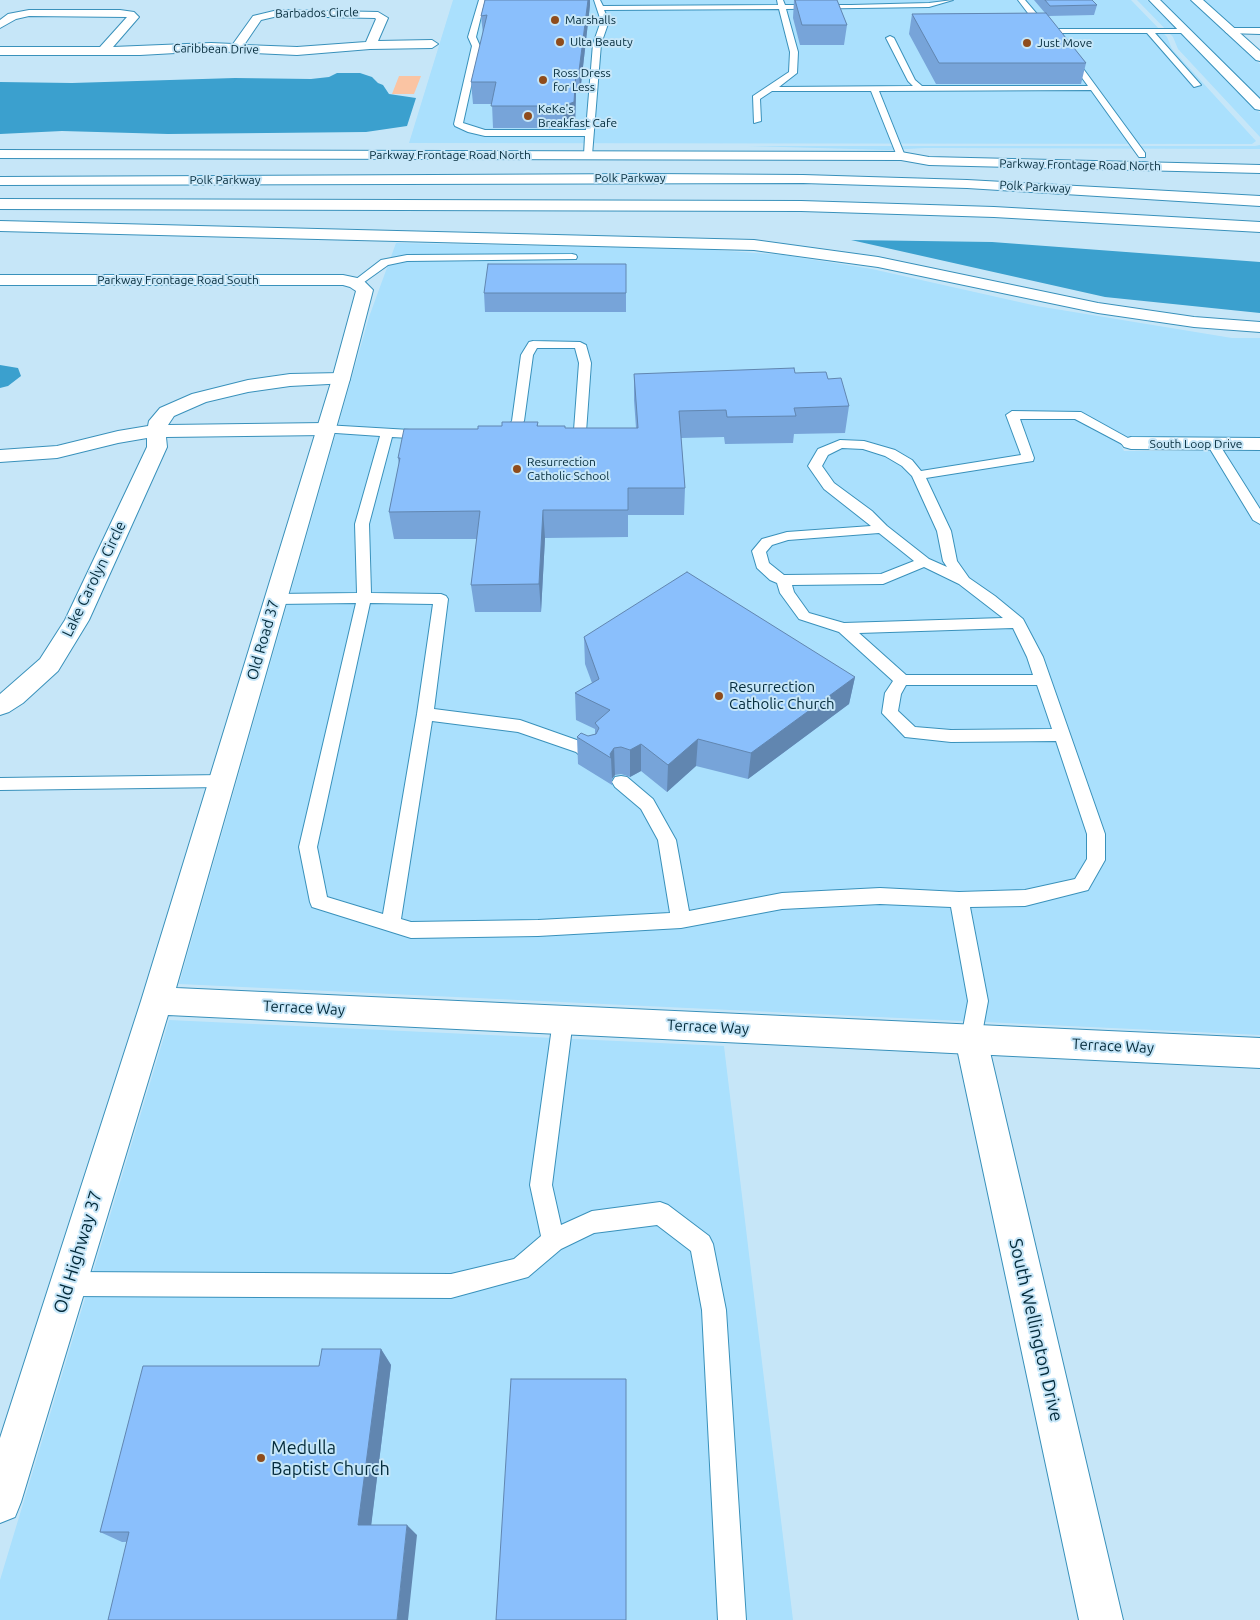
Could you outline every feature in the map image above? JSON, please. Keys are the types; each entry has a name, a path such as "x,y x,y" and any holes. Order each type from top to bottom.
{"main road":[{"path":"1154,0 1260,106"},
{"path":"1196,0 1260,57"},
{"path":"0,25 12,16 29,13 120,12 130,14 133,17 103,51"},
{"name":"Barbados Circle","path":"237,48 257,18 278,13 366,13 378,15 382,18 370,45"},
{"path":"1231,31 1260,31"},
{"name":"Caribbean Drive","path":"0,51 237,48 297,51 370,45 432,44"},
{"name":"Parkway Frontage Road North","path":"0,154 901,156 926,152 1260,157"},
{"name":"Parkway Frontage Road North","path":"901,156 929,161 1260,169"},
{"name":"Polk Parkway","path":"0,181 803,179 977,184 1260,201"},
{"name":"Polk Parkway","path":"0,204 801,206 1004,213 1260,227"},
{"path":"0,226 754,245 878,262 1098,308 1194,322 1260,327"},
{"name":"Parkway Frontage Road South","path":"0,280 343,280 356,283"},
{"name":"Old Road 37","path":"157,1001 365,297 365,290 356,283"},
{"name":"Lake Carolyn Circle","path":"0,706 14,697 49,665 78,620 157,447 156,431 159,421 167,412 199,398 248,386 290,380 341,379"},
{"path":"0,456 57,452 118,436 156,431 325,429"},
{"name":"South Loop Drive","path":"1131,443 1260,444"},
{"name":"Terrace Way","path":"157,1001 1260,1053"},
{"name":"Old Highway 37","path":"0,1502 157,1001"},
{"name":"South Wellington Drive","path":"971,1040 1101,1620"}],"lane":[{"path":"482,0 472,37 476,46 458,124 471,130 485,133 589,133"},
{"path":"588,155 597,44 605,21 599,4 929,5 950,0"},
{"path":"1021,0 1040,23 1052,31 1142,155"},
{"path":"757,121 756,98 793,73 794,52 781,4"},
{"path":"1052,31 1186,31"},
{"path":"1149,31 1198,85"},
{"path":"890,38 912,81 920,89"},
{"path":"770,89 1094,88"},
{"path":"874,89 901,156"},
{"path":"356,283 385,262 406,258 572,258"},
{"path":"524,439 500,438 518,421 527,355 533,344 580,345 586,363 580,432 562,440 552,440"},
{"path":"918,475 1028,458 1012,415 1077,415 1131,443"},
{"path":"325,429 441,436"},
{"path":"387,433 362,524 364,598 308,847 318,902 411,930 538,928 681,920 782,901 880,896 958,900 1025,898 1081,885 1096,860 1096,834 1035,657 1018,623 990,599 964,582 924,562 882,529 867,514 829,486 815,466 823,452 840,444 864,445 890,453 918,475 944,532 950,562 964,582"},
{"path":"1213,444 1260,520"},
{"path":"882,529 787,536 767,542 759,551 762,565 775,577 783,580 883,579 924,562"},
{"path":"783,580 787,593 804,616 844,628 1018,623"},
{"path":"276,599 441,599 425,714 391,924"},
{"path":"844,628 902,680 1042,680"},
{"path":"902,680 892,693 890,713 911,733 951,736 1061,735"},
{"path":"425,714 520,726 582,748 590,755"},
{"path":"0,784 222,781"},
{"path":"621,782 647,804 667,840 681,920"},
{"path":"958,900 978,1000 971,1040"},
{"path":"553,1241 541,1185 563,1020"},
{"path":"68,1284 451,1286 520,1270 553,1241 592,1222 660,1213 701,1244 714,1310 732,1620"}],"shaded area":[{"path":"453,0 1131,0 1167,37 1172,49 1256,141 1252,144 409,143"},
{"path":"1137,0 1147,0 1260,113 1260,137 1178,49 1173,37"},
{"path":"1160,0 1190,0 1260,64 1260,99"},
{"path":"1202,0 1260,0 1260,29 1235,29"},
{"path":"337,73 360,73 372,77 383,85 389,94 416,98 407,126 366,132 168,134 62,131 0,134 0,82 72,83 235,78 311,79 329,77"},
{"path":"399,76 421,76 414,94 392,94"},
{"path":"1260,145 1260,149 925,148 888,150 747,146 1255,146"},
{"path":"851,240 992,242 1260,262 1260,313 1105,297"},
{"path":"396,243 701,249 783,255 872,269 1037,306 1232,338 1260,338 1260,437 1117,437 1124,451 1260,451 1260,1035 179,984 369,317"},
{"path":"0,365 18,368 21,376 8,386 0,388"},
{"path":"169,1020 724,1046 793,1620 0,1620 0,1580"}],"building":[{"path":"485,0 588,0 579,71 576,71 574,102 563,106 491,106 496,82 471,82 487,15 481,16"},
{"path":"795,0 837,0 847,25 802,25"},
{"path":"1045,0 1092,0 1097,5 1050,6"},
{"path":"1046,13 1086,63 939,63 912,14"},
{"path":"488,264 626,264 626,293 484,293"},
{"path":"794,368 795,373 826,372 828,379 841,378 849,406 794,408 796,416 727,417 726,410 679,411 685,488 628,488 628,510 543,510 539,584 471,585 480,511 389,512 404,429 478,429 478,426 502,426 502,422 538,422 537,426 565,426 565,428 638,428 634,374"},
{"name":"Resurrection Catholic Church","path":"687,572 855,677 751,753 698,739 668,765 641,744 630,750 621,747 614,748 610,754 611,758 577,737 581,733 588,736 596,734 599,728 595,723 610,710 575,693 599,679 584,637"},
{"name":"Medulla Baptist Church","path":"322,1349 381,1349 358,1525 407,1525 397,1620 108,1620 129,1532 100,1532 143,1366 319,1366"},
{"path":"511,1379 626,1379 626,1620 496,1620"}],"place":[{"name":"Marshalls","path":"555,20"},
{"name":"Ulta Beauty","path":"560,42"},
{"name":"Just Move","path":"1027,43"},
{"name":"Ross Dress for Less","path":"543,80"},
{"name":"KeKe's Breakfast Cafe","path":"528,116"},
{"name":"Resurrection Catholic School","path":"517,469"},
{"name":"Resurrection Catholic Church","path":"719,696"},
{"name":"Medulla Baptist Church","path":"261,1458"}]}
